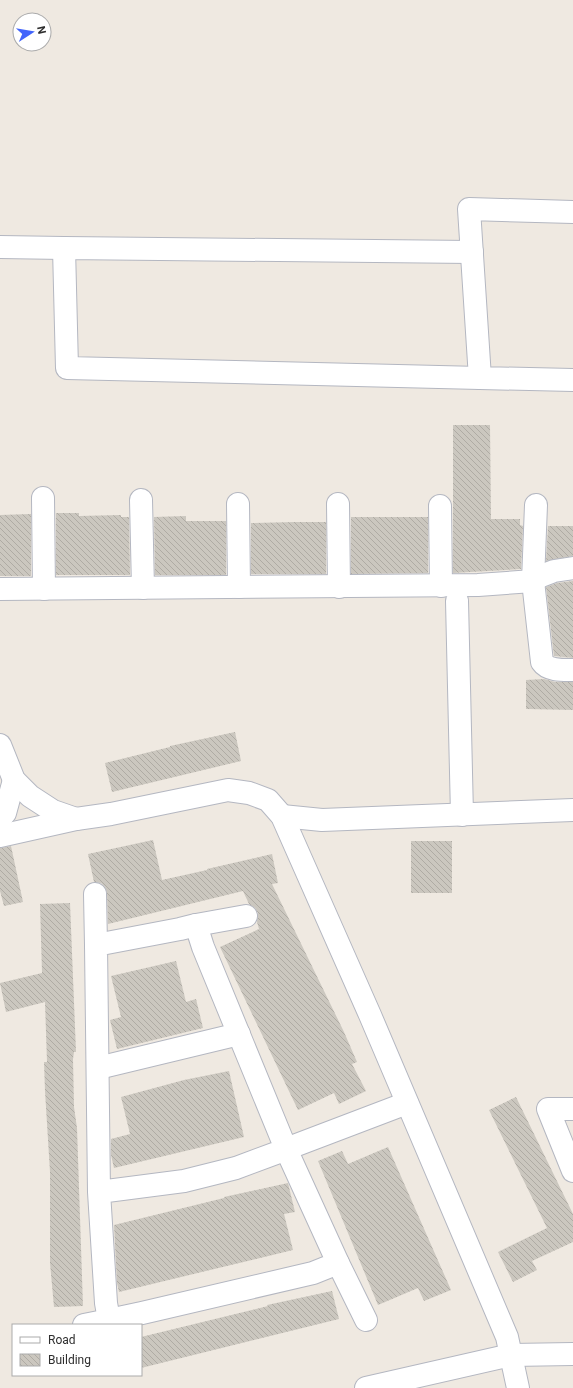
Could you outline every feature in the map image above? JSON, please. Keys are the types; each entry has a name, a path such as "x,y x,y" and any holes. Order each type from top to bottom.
{"street":[{"path":"480,378 469,209 573,212"},
{"path":"0,248 472,252"},
{"path":"64,248 67,368 573,380"},
{"path":"42,498 44,589"},
{"path":"141,500 143,588"},
{"path":"238,504 239,587"},
{"path":"338,504 339,586"},
{"path":"536,505 533,581 542,662 546,666 561,670 573,670"},
{"path":"440,506 441,586"},
{"path":"0,589 478,585 533,581 554,571 573,568"},
{"path":"457,601 462,815"},
{"path":"0,745 14,780 30,796 53,811 76,819"},
{"path":"0,819 5,813 14,780"},
{"path":"0,836 76,819 111,814 228,790 249,793 268,800 282,816 507,1337 518,1388"},
{"path":"282,816 322,820 573,810"},
{"path":"95,894 99,1192 106,1303 109,1320"},
{"path":"96,945 246,916"},
{"path":"196,925 203,947 286,1149 338,1264 366,1320"},
{"path":"98,1068 239,1034"},
{"path":"99,1192 184,1181 236,1168 407,1103"},
{"path":"573,1109 548,1109 573,1171"},
{"path":"89,1324 142,1314 313,1273 338,1264"},
{"path":"366,1388 511,1355 573,1354"}],"building":[{"path":"453,425 490,425 491,519 520,519 520,525 523,526 521,569 453,573"},
{"path":"56,513 79,513 79,516 121,515 121,517 129,517 130,575 56,575"},
{"path":"31,514 31,576 0,576 0,515"},
{"path":"186,516 186,521 226,521 226,575 155,575 154,517"},
{"path":"351,517 428,517 428,573 351,574"},
{"path":"326,522 326,574 251,574 251,523"},
{"path":"548,526 573,526 573,556 546,561"},
{"path":"573,581 573,658 554,656 546,587 557,583"},
{"path":"544,679 555,682 573,682 573,710 526,709 526,680"},
{"path":"235,732 241,761 112,792 105,763 170,746"},
{"path":"153,840 162,880 272,854 278,883 272,884 344,1032 357,1062 352,1064 366,1091 339,1104 334,1093 298,1110 220,947 259,929 257,922 258,913 255,908 249,904 243,891 108,924 107,893 105,887 101,883 94,882 88,854"},
{"path":"411,841 452,841 452,893 411,893"},
{"path":"11,846 23,902 4,906 0,891 0,848"},
{"path":"70,903 76,1052 74,1052 73,1059 74,1107 77,1128 83,1306 54,1307 50,1263 50,1172 44,1062 47,1062 45,1002 6,1012 0,983 42,973 40,904"},
{"path":"176,961 186,1002 196,999 203,1028 117,1049 110,1020 121,1017 111,976"},
{"path":"229,1071 244,1137 114,1168 111,1155 111,1139 130,1134 121,1097 184,1080"},
{"path":"516,1097 573,1214 573,1242 532,1261 537,1270 513,1282 498,1252 547,1228 489,1110"},
{"path":"388,1147 451,1290 424,1301 418,1288 378,1305 318,1161 342,1151 348,1164"},
{"path":"288,1183 295,1212 284,1214 293,1250 119,1292 117,1283 114,1225 224,1197"},
{"path":"332,1291 339,1319 142,1368 142,1337 268,1306 267,1305"}]}
